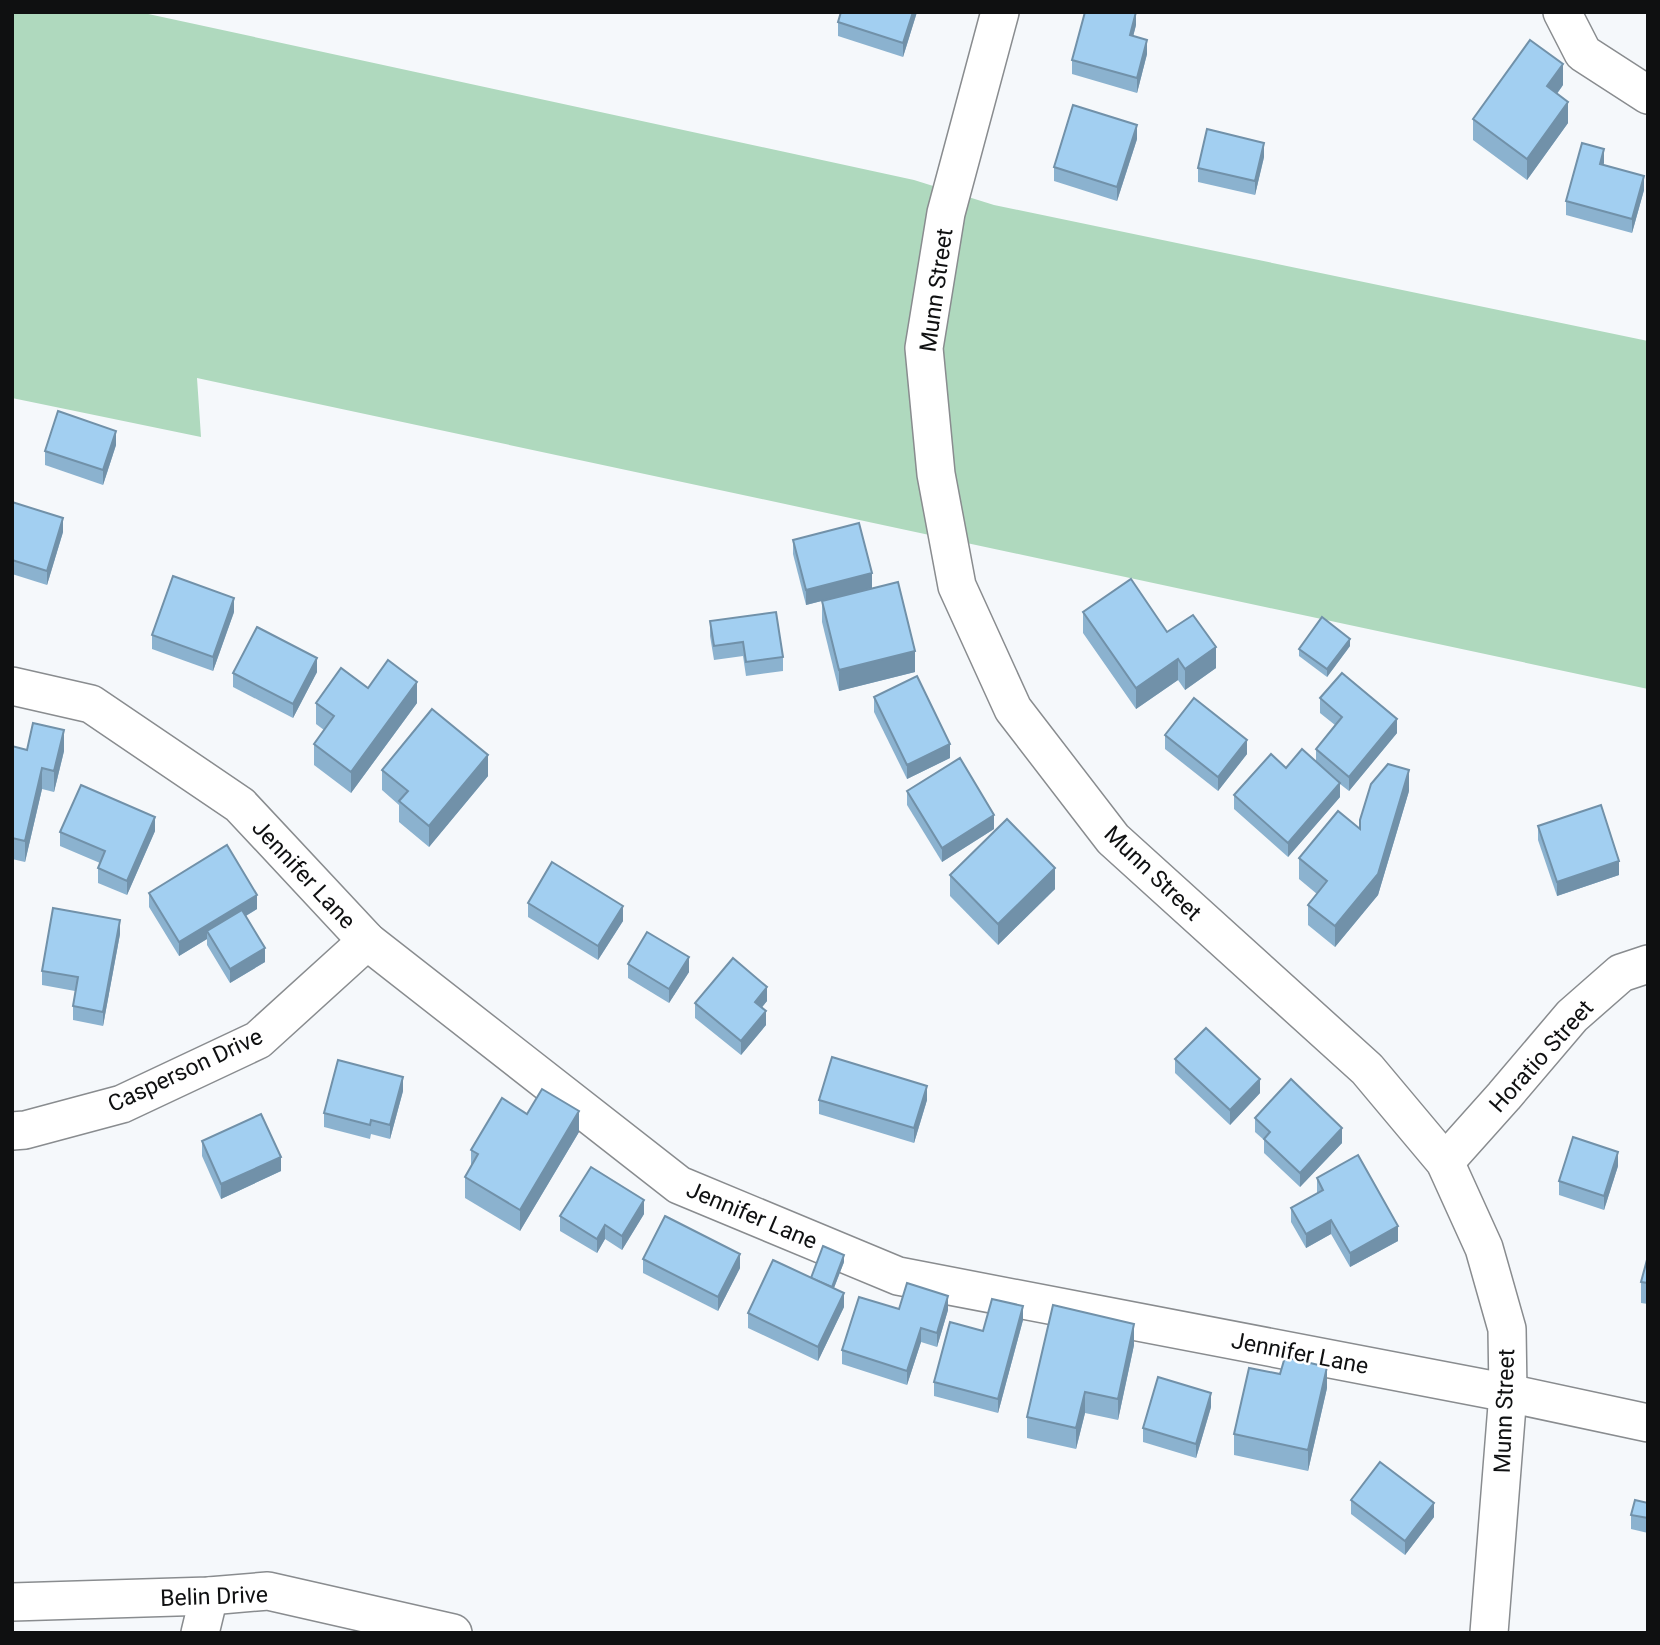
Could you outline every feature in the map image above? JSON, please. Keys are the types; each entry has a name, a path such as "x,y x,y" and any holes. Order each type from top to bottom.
{"street":[{"name":"Munn Street","path":"1000,12 946,213 924,348 936,474 957,586 1013,709 1114,839 1367,1069 1445,1162 1484,1248 1507,1329 1508,1393 1489,1633"},
{"path":"1562,12 1583,53 1648,95"},
{"name":"Jennifer Lane","path":"12,686 91,704 240,806 368,941 679,1185 898,1276 1508,1393 1648,1423"},
{"name":"Casperson Drive","path":"12,1131 25,1130 122,1104 258,1040 368,941"},
{"name":"Horatio Street","path":"1445,1162 1572,1016 1621,972 1648,964"},
{"name":"Belin Drive","path":"12,1602 209,1596 268,1591 453,1633"},
{"path":"200,1633 209,1596"}],"green space":[{"path":"12,12 139,12 914,180 994,205 1648,341 1648,689 197,378 201,437 12,398"}],"building":[{"path":"841,12 913,12 903,43 838,22"},
{"path":"1085,12 1136,12 1130,35 1147,40 1137,78 1072,60"},
{"path":"1530,40 1563,64 1547,86 1568,102 1527,159 1473,119"},
{"path":"1073,105 1137,125 1117,187 1054,167"},
{"path":"1207,129 1264,143 1255,181 1198,168"},
{"path":"1582,143 1604,149 1600,164 1644,176 1632,219 1566,201"},
{"path":"58,411 116,431 103,470 45,451"},
{"path":"12,502 63,518 47,571 12,560"},
{"path":"859,523 872,573 806,590 793,540"},
{"path":"173,576 234,598 213,657 152,635"},
{"path":"1131,579 1167,632 1193,615 1216,647 1185,669 1178,659 1136,688 1083,612"},
{"path":"898,582 915,651 839,670 822,601"},
{"path":"776,612 783,657 746,662 743,642 714,646 710,621"},
{"path":"1322,617 1350,639 1327,669 1299,649"},
{"path":"257,627 317,658 293,704 233,673"},
{"path":"388,660 417,682 351,772 314,744 334,716 316,703 341,668 368,688"},
{"path":"1342,673 1397,719 1349,777 1316,749 1342,717 1320,698"},
{"path":"917,676 950,744 907,765 874,697"},
{"path":"1194,698 1247,740 1218,777 1165,735"},
{"path":"432,709 488,755 429,826 399,801 408,791 382,770"},
{"path":"33,723 64,730 54,771 42,768 25,841 12,838 12,746 27,750"},
{"path":"1302,749 1340,783 1288,843 1234,795 1271,754 1286,768"},
{"path":"960,758 994,815 942,848 907,791"},
{"path":"1388,764 1409,770 1378,874 1335,926 1308,905 1327,881 1299,858 1338,811 1360,829 1360,820 1371,784"},
{"path":"81,785 155,817 127,881 98,868 105,851 60,832"},
{"path":"1601,805 1619,861 1557,882 1538,826"},
{"path":"1007,819 1055,868 998,924 950,875"},
{"path":"227,845 257,895 179,942 149,893"},
{"path":"552,862 623,906 598,946 528,903"},
{"path":"53,908 120,920 103,1012 73,1006 78,977 42,971"},
{"path":"242,910 265,948 230,969 207,931"},
{"path":"647,932 689,957 669,989 628,964"},
{"path":"733,958 767,987 755,1002 766,1011 741,1041 695,1003"},
{"path":"1206,1028 1260,1079 1230,1110 1175,1059"},
{"path":"832,1057 927,1086 914,1128 819,1100"},
{"path":"338,1060 403,1077 390,1125 371,1120 370,1125 324,1113"},
{"path":"1291,1079 1342,1128 1300,1173 1264,1139 1270,1132 1255,1118"},
{"path":"542,1089 579,1111 520,1210 465,1177 478,1154 471,1150 502,1098 527,1114"},
{"path":"261,1114 281,1157 221,1184 202,1141"},
{"path":"1573,1137 1618,1152 1604,1196 1559,1181"},
{"path":"1358,1155 1398,1226 1350,1253 1331,1220 1306,1234 1291,1208 1323,1190 1317,1178"},
{"path":"591,1167 644,1200 622,1236 605,1225 597,1239 560,1216"},
{"path":"665,1216 740,1254 718,1297 643,1259"},
{"path":"823,1246 844,1255 832,1287 811,1278"},
{"path":"1648,1256 1648,1283 1641,1282"},
{"path":"773,1260 844,1293 818,1347 748,1313"},
{"path":"907,1283 948,1296 937,1333 921,1328 907,1371 842,1350 859,1297 899,1309"},
{"path":"992,1299 1023,1306 998,1399 934,1382 950,1322 983,1331"},
{"path":"1053,1305 1134,1324 1118,1399 1085,1392 1076,1428 1027,1417"},
{"path":"1285,1357 1327,1367 1308,1450 1234,1434 1249,1368 1280,1374"},
{"path":"1158,1377 1211,1393 1196,1444 1143,1428"},
{"path":"1380,1462 1434,1503 1405,1541 1351,1500"},
{"path":"1635,1500 1648,1503 1648,1518 1631,1515"}]}
